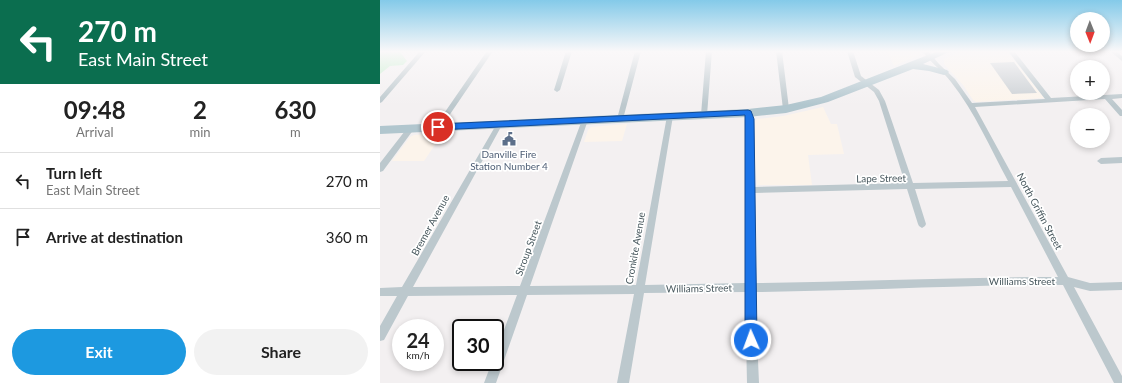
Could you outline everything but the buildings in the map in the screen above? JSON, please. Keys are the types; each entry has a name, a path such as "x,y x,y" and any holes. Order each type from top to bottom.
{"main road":[{"path":"380,130 748,113 786,109 824,100 904,69"},
{"path":"933,69 944,72"}],"street":[{"path":"380,101 408,69"},
{"path":"438,127 478,69"},
{"path":"557,90 563,69"},
{"path":"620,119 633,69"},
{"path":"704,115 707,69"},
{"path":"781,69 786,109"},
{"path":"855,69 858,77 877,91 882,101 922,224"},
{"name":"North Griffin Street","path":"941,69 960,89 970,105 1120,383"},
{"path":"1025,69 1050,101"},
{"path":"1110,97 1122,96"},
{"path":"970,105 1070,100"},
{"path":"1110,100 1122,114"},
{"path":"748,113 750,119 750,287 753,383"},
{"name":"Cronkite Avenue","path":"623,383 670,116"},
{"name":"Stroup Street","path":"490,383 525,290 585,120"},
{"name":"Bremer Avenue","path":"380,336 499,125"},
{"path":"380,169 410,128"},
{"path":"1101,161 1122,160"},
{"name":"Lape Street","path":"750,190 1013,184"},
{"name":"Williams Street","path":"380,292 639,289 1007,281 1065,281 1090,287 1122,286"}],"shaded area":[{"path":"948,69 1021,69 1044,98 976,102"},
{"path":"823,107 831,124 837,124 844,154 808,155 812,185 757,185 754,147 755,121 757,119 783,116"},
{"path":"627,124 622,141 584,142 588,130 591,127"},
{"path":"443,133 424,161 392,161 410,137 414,135"}],"green space":[{"path":"380,69 386,69 380,74"}],"place":[{"name":"Danville Fire Station Number 4","path":"509,139"}],"route":[{"path":"438,127 748,113 750,119 751,340"}]}
